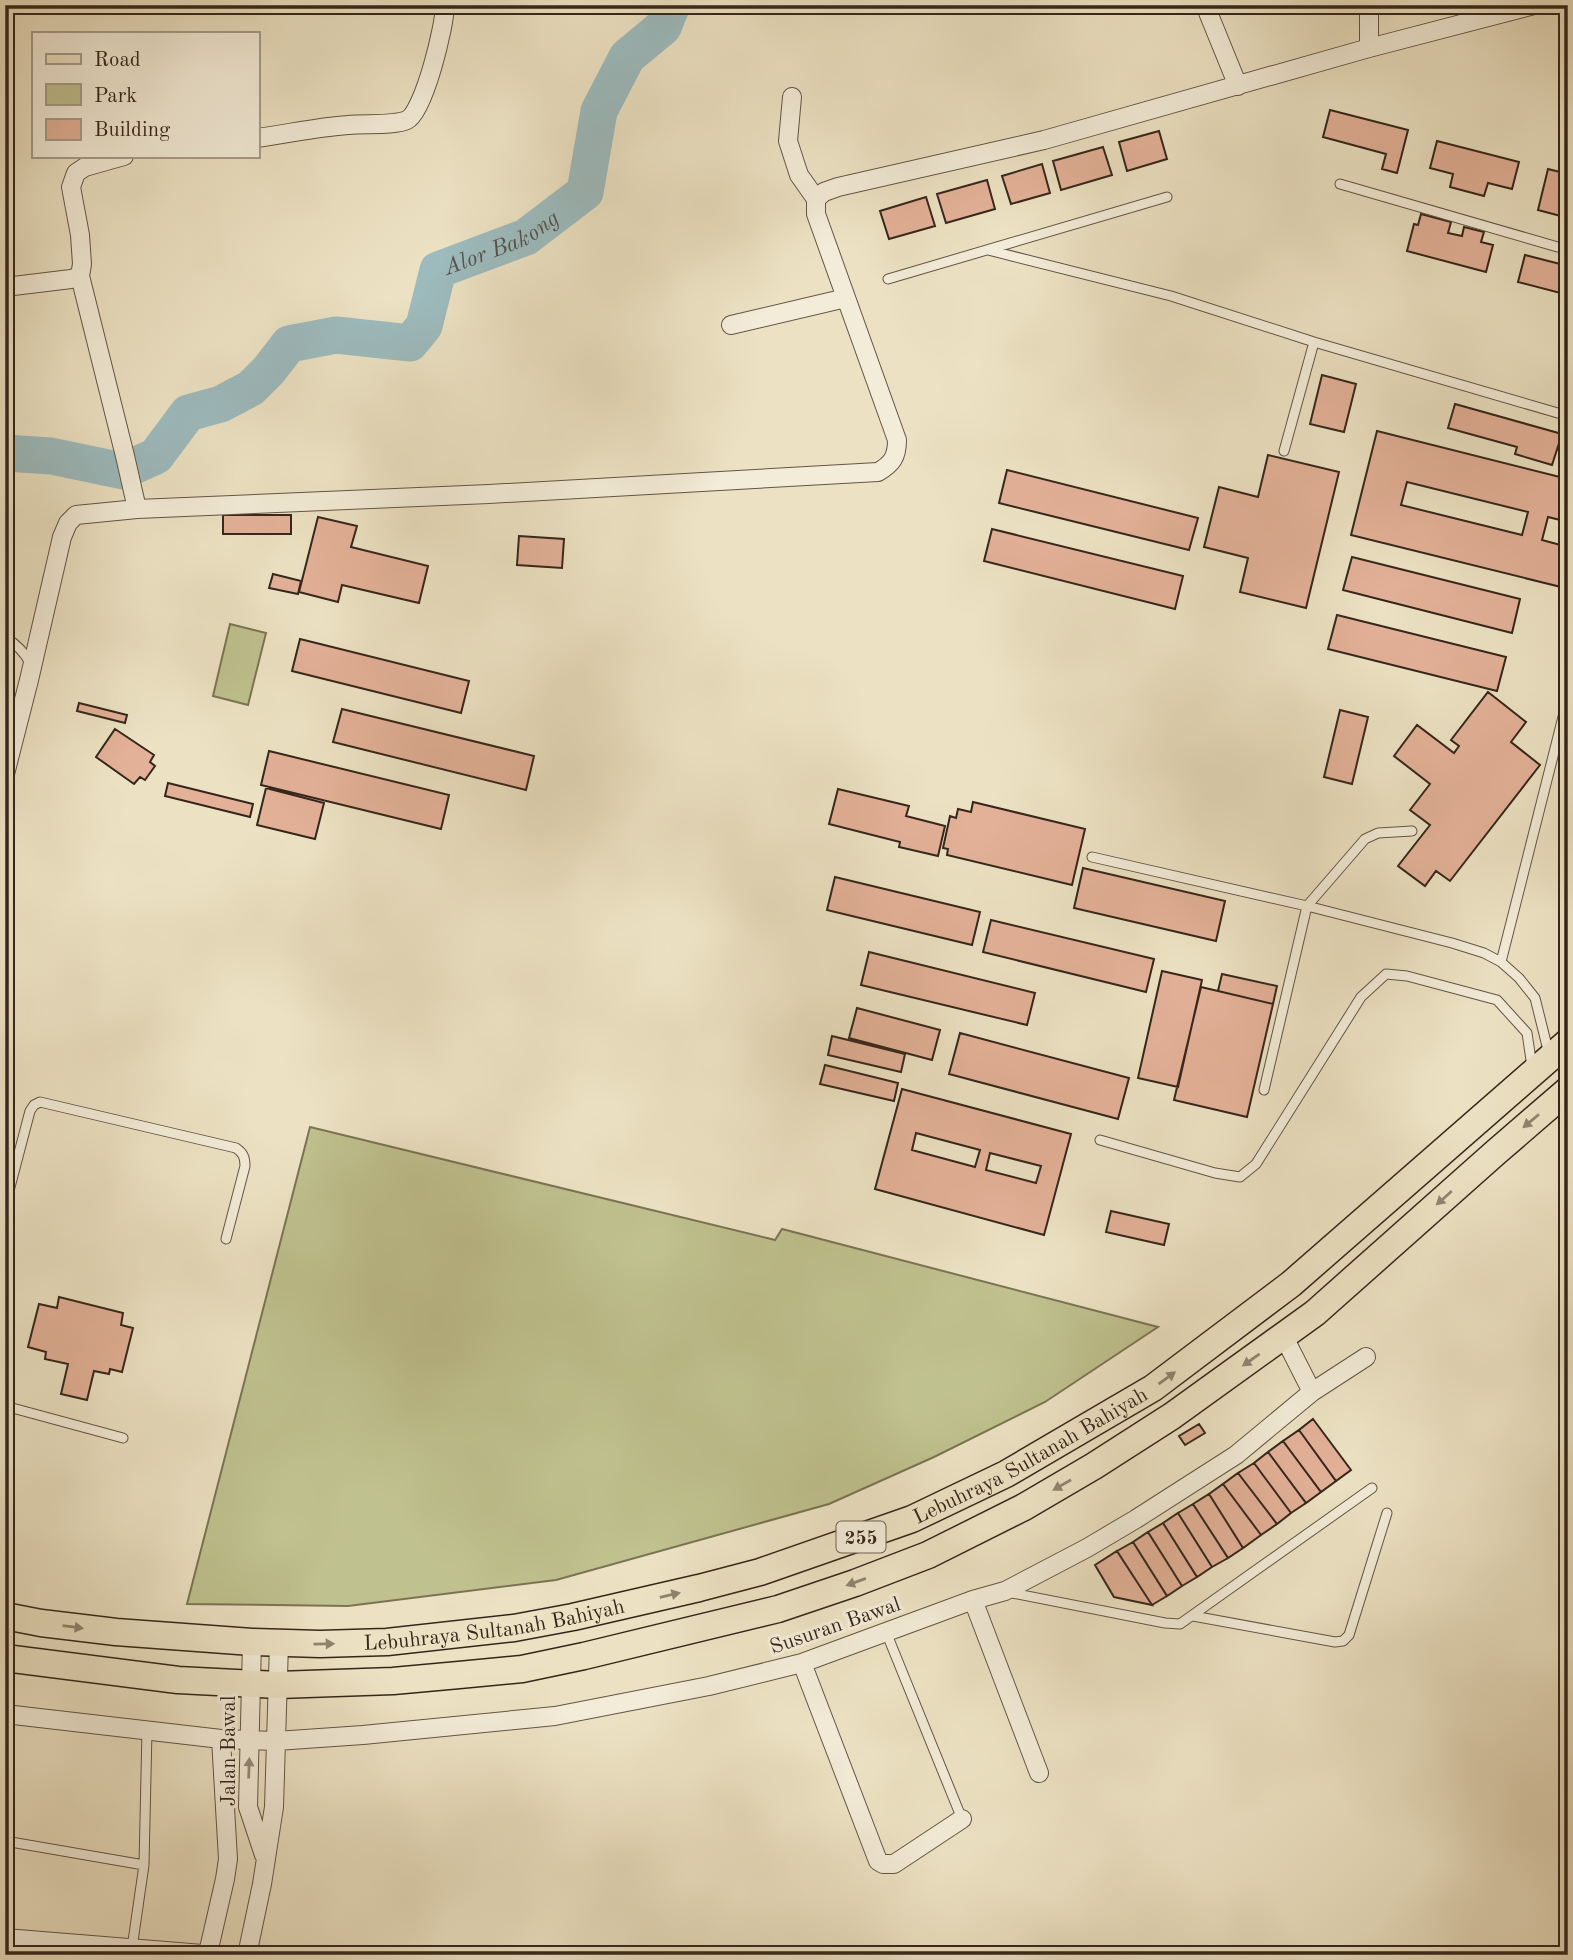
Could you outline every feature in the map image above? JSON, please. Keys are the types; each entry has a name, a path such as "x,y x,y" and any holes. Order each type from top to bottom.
{"main road":[{"name":"Lebuhraya Sultanah Bahiyah","path":"5,1616 116,1632 279,1644 387,1642 513,1628 573,1617 760,1572 912,1519 1006,1474 1153,1388 1291,1284 1550,1057"},
{"name":"Lebuhraya Sultanah Bahiyah","path":"5,1658 177,1680 278,1685 393,1681 522,1669 584,1656 778,1609 855,1583 928,1555 1024,1507 1172,1416 1315,1313 1568,1090"}],"street":[{"path":"259,138 346,125 409,120 418,109 439,44 444,26 445,5"},
{"path":"1205,5 1238,86"},
{"path":"1369,5 1369,48"},
{"path":"816,199 824,192 838,187 1044,140 1369,48 1534,5"},
{"path":"5,774 62,537 68,523 76,514 878,472 890,465 897,452 897,440 816,214 816,199 799,175 789,141 792,97"},
{"path":"117,158 85,167 76,173 71,187 80,235 80,276 137,509"},
{"path":"5,287 80,276"},
{"path":"731,325 846,298"},
{"path":"1284,1337 1312,1392"},
{"name":"Susuran Bawal","path":"5,1714 221,1740 276,1741 555,1716 709,1686 802,1663 973,1600 1005,1591 1087,1548 1236,1455 1312,1392 1366,1357"},
{"path":"973,1600 1038,1773"},
{"name":"Jalan Bawal","path":"252,1642 248,1807 265,1858"},
{"name":"Jalan Bawal","path":"247,1955 274,1807 279,1644"},
{"path":"802,1663 878,1861 894,1864 962,1819"},
{"path":"5,1938 212,1954 228,1858 221,1740"}],"lane":[{"path":"1340,184 1568,250"},
{"path":"888,279 1167,197"},
{"path":"988,250 1171,296 1314,342 1568,416"},
{"path":"1284,451 1314,342"},
{"path":"5,637 26,654 32,668"},
{"path":"1501,962 1568,697"},
{"path":"1264,1090 1307,906 1365,839 1378,833 1412,831"},
{"path":"1092,857 1307,906 1484,953 1501,962 1519,978 1535,998 1550,1057"},
{"path":"1100,1140 1215,1173 1240,1177 1256,1164 1361,997 1386,974 1407,976 1497,1000 1550,1057"},
{"path":"5,1206 30,1111 40,1102 242,1152 245,1166 226,1239"},
{"path":"5,1406 122,1438"},
{"path":"1005,1591 1165,1623 1180,1623 1372,1488"},
{"path":"1193,1616 1335,1642 1343,1641 1349,1635 1387,1513"},
{"path":"886,1632 962,1819"},
{"path":"132,1948 144,1865 147,1730"},
{"path":"5,1841 144,1865"}],"green space":[{"path":"230,624 266,633 248,705 213,696"},
{"path":"310,1127 775,1240 782,1229 1158,1327 1045,1402 934,1457 829,1504 556,1580 348,1606 187,1604"}],"building":[{"path":"1330,110 1408,130 1397,173 1382,169 1386,154 1323,137"},
{"path":"1159,131 1167,159 1127,171 1119,142"},
{"path":"1437,141 1519,162 1512,189 1488,183 1484,196 1450,187 1453,174 1430,168"},
{"path":"1103,147 1112,175 1061,190 1053,161"},
{"path":"1042,164 1050,193 1011,204 1002,176"},
{"path":"1548,169 1568,174 1568,218 1538,210"},
{"path":"987,180 995,209 946,223 937,194"},
{"path":"926,197 935,226 889,239 880,211"},
{"path":"1421,214 1451,222 1448,233 1462,236 1464,227 1484,232 1481,242 1493,245 1486,272 1407,251 1414,224 1418,225"},
{"path":"1525,255 1568,266 1568,295 1518,282"},
{"path":"1322,375 1356,384 1344,432 1310,424"},
{"path":"1455,404 1562,434 1552,465 1515,454 1517,447 1448,428"},
{"path":"1377,431 1568,479 1568,522 1548,517 1542,540 1568,547 1568,579 1565,588 1351,535","holes":["1407,482 1528,512 1522,535 1401,505"]},
{"path":"1268,455 1339,472 1306,608 1240,592 1248,558 1204,547 1219,487 1258,497"},
{"path":"1007,470 1198,518 1189,550 999,503"},
{"path":"223,515 291,515 291,534 223,534"},
{"path":"318,517 357,526 351,547 428,566 419,603 342,585 338,602 299,592"},
{"path":"992,529 1183,576 1175,609 984,561"},
{"path":"519,536 564,539 562,568 517,565"},
{"path":"1352,557 1520,599 1512,633 1343,590"},
{"path":"273,574 301,581 298,594 269,588"},
{"path":"1337,615 1506,657 1497,691 1328,649"},
{"path":"300,639 469,681 461,713 292,671"},
{"path":"1488,692 1526,722 1511,742 1540,765 1450,881 1436,871 1425,886 1398,866 1430,825 1410,810 1430,784 1394,756 1417,725 1454,753 1459,746 1451,740"},
{"path":"79,703 127,715 125,723 77,711"},
{"path":"342,709 534,756 526,790 333,742"},
{"path":"1340,710 1368,717 1352,784 1324,777"},
{"path":"115,729 154,755 150,762 155,766 145,780 140,777 134,784 96,757"},
{"path":"269,751 449,795 441,829 261,785"},
{"path":"168,783 253,804 250,817 165,796"},
{"path":"266,788 324,803 315,839 257,825"},
{"path":"838,789 909,806 906,816 945,826 938,856 899,847 900,842 829,824"},
{"path":"973,802 1085,829 1072,885 947,855 948,849 943,848 950,816 956,818 958,809 971,812"},
{"path":"1083,868 1225,901 1216,941 1074,908"},
{"path":"835,877 980,912 972,945 827,910"},
{"path":"991,920 1154,959 1146,992 983,952"},
{"path":"869,952 1035,993 1027,1025 861,985"},
{"path":"1162,971 1202,980 1178,1087 1138,1078"},
{"path":"1222,974 1277,986 1273,1004 1218,991"},
{"path":"1201,987 1273,1004 1247,1117 1174,1100"},
{"path":"857,1008 940,1030 932,1060 849,1038"},
{"path":"960,1033 1129,1078 1118,1119 949,1074"},
{"path":"832,1036 905,1054 901,1072 828,1055"},
{"path":"825,1065 898,1083 894,1101 820,1084"},
{"path":"902,1089 1071,1134 1044,1235 875,1189","holes":["916,1133 980,1150 975,1167 912,1150","990,1153 1041,1166 1036,1183 986,1170"]},
{"path":"1111,1211 1169,1224 1164,1245 1106,1232"},
{"path":"59,1297 123,1313 121,1325 133,1328 122,1372 110,1369 109,1374 94,1371 87,1400 61,1394 68,1364 45,1359 46,1352 28,1347 39,1304 57,1308"},
{"path":"1313,1419 1351,1470 1336,1481 1299,1430"},
{"path":"1199,1424 1205,1433 1185,1445 1179,1436"},
{"path":"1299,1430 1336,1481 1321,1492 1283,1441"},
{"path":"1283,1441 1321,1492 1306,1503 1268,1452"},
{"path":"1268,1452 1306,1503 1291,1513 1254,1463"},
{"path":"1254,1463 1291,1513 1277,1524 1238,1473"},
{"path":"1238,1473 1277,1524 1261,1535 1223,1484"},
{"path":"1223,1484 1261,1535 1243,1548 1209,1494"},
{"path":"1209,1494 1243,1548 1228,1558 1193,1504"},
{"path":"1193,1504 1228,1558 1212,1567 1178,1513"},
{"path":"1178,1513 1212,1567 1197,1577 1163,1523"},
{"path":"1163,1523 1197,1577 1182,1586 1148,1532"},
{"path":"1148,1532 1182,1586 1167,1596 1133,1542"},
{"path":"1133,1542 1167,1596 1152,1605 1117,1551"},
{"path":"1117,1551 1152,1605 1114,1597 1095,1565"}],"waterway":[{"name":"Alor Bakong","path":"5,453 51,456 123,471 156,456 188,413 221,404 251,388 289,344 336,335 410,343 424,326 438,270 526,237 585,192 599,111 627,57 663,27 672,5"}]}
